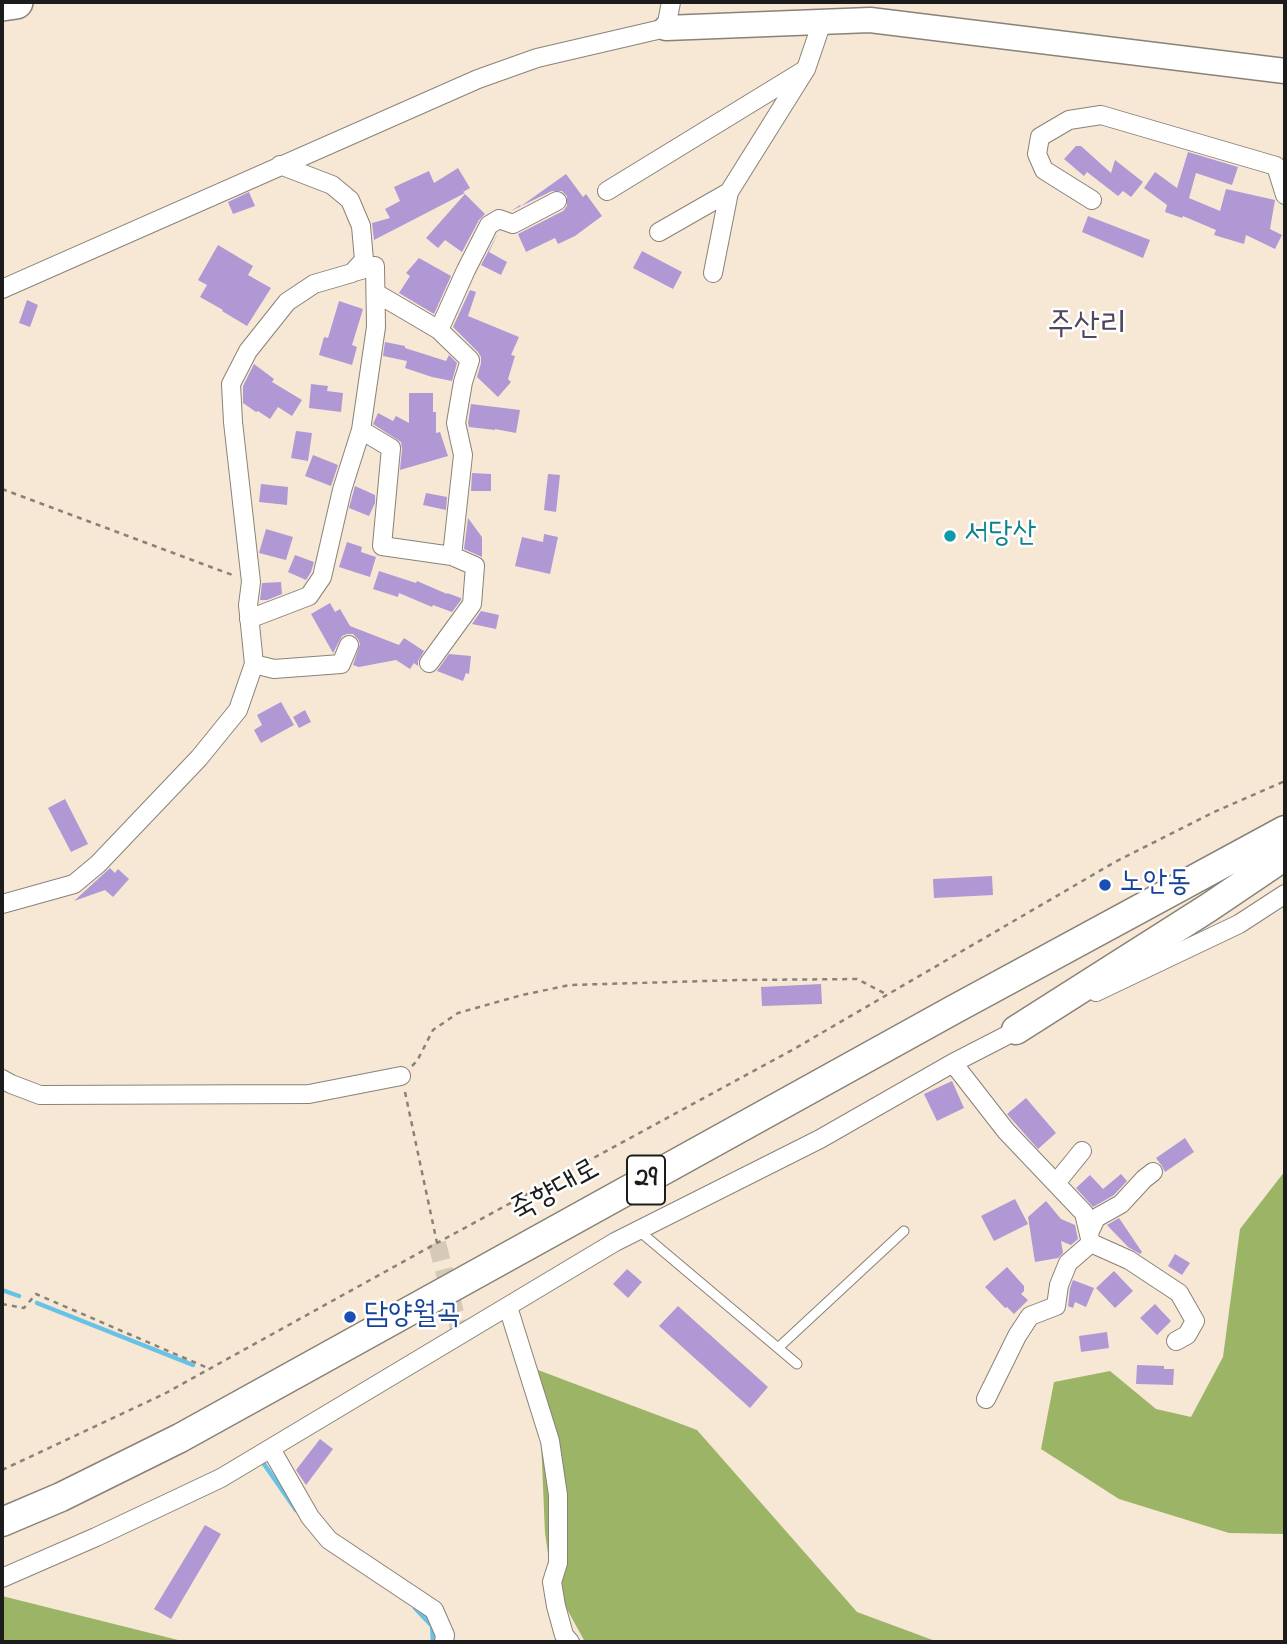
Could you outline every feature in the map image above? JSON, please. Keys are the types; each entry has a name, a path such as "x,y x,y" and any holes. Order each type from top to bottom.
{"highway":[{"path":"2,4 16,2"}],"main road":[{"name":"죽향대로","path":"2,1522 61,1497 192,1431 953,1010 1285,830"},
{"path":"1016,1030 1285,856"}],"street":[{"path":"666,28 671,2"},
{"path":"2,289 478,79 537,58 666,28 870,20 1285,71"},
{"path":"713,273 729,192 806,69 822,22"},
{"path":"607,191 806,69"},
{"path":"1092,200 1044,170 1037,154 1040,137 1069,120 1101,115 1280,159 1285,195"},
{"path":"280,165 332,184 350,200 361,226 363,260 352,273"},
{"path":"659,232 729,192"},
{"path":"439,330 489,225 499,219 513,224 557,201"},
{"path":"2,904 74,884 98,864 199,758 238,710 254,664 249,619 248,605 251,582 231,384 248,351 287,302 314,284 375,266 376,327 361,430 342,490 322,577 309,596 249,619"},
{"path":"376,293 439,330 470,360 463,382 457,423 463,455 452,556"},
{"path":"361,430 390,448 382,546 452,556 475,566 472,604 429,663"},
{"path":"254,664 274,669 341,664 349,645"},
{"path":"2,1578 221,1478 615,1242 820,1139 1016,1030 1239,924 1285,894"},
{"path":"953,1063 1006,1131 1084,1213 1090,1238 1179,1293 1195,1321 1187,1335 1176,1341"},
{"path":"2,1079 40,1095 309,1094 401,1076"},
{"path":"1056,1183 1082,1151"},
{"path":"986,1399 1017,1336 1030,1316 1056,1306 1059,1284 1068,1263 1090,1238 1097,1218 1121,1204 1153,1171"},
{"path":"508,1307 550,1441 558,1495 558,1563 552,1582 564,1635 570,1642"},
{"path":"271,1449 310,1517 329,1540 434,1610 445,1635 444,1642"}],"lane":[{"path":"638,1230 797,1364"},
{"path":"778,1348 904,1231"}],"path":[{"path":"2,489 251,582"},
{"path":"2,1470 164,1394 794,1049 1115,862 1214,812 1285,781"},
{"path":"437,1243 401,1076 417,1060 433,1030 457,1013 570,985 857,979 887,995"},
{"path":"2,1304 24,1308 36,1294 210,1369"}],"green space":[{"path":"1285,1171 1285,1534 1229,1533 1119,1499 1041,1449 1054,1382 1110,1371 1156,1409 1191,1417 1223,1357 1240,1229"},
{"path":"538,1370 697,1430 857,1612 938,1642 585,1642 552,1582 545,1533"},
{"path":"2,1596 186,1642 2,1642"}],"building":[{"path":"1076,146 1081,146 1111,173 1115,160 1143,182 1131,197 1123,191 1118,196 1087,172 1084,176 1064,159"},
{"path":"1188,152 1238,167 1232,185 1196,173 1189,198 1220,211 1226,189 1275,200 1270,229 1282,235 1275,249 1246,235 1244,244 1214,235 1216,230 1183,216 1182,218 1165,212 1167,205 1144,188 1155,172 1177,188"},
{"path":"458,168 470,188 463,192 465,193 374,240 372,223 390,218 385,209 400,201 394,187 429,171 434,183"},
{"path":"566,174 583,197 586,194 602,216 575,236 558,244 555,238 526,252 518,234 563,211 567,206 567,196 562,191 552,191 511,211"},
{"path":"249,192 255,206 233,214 228,202"},
{"path":"465,194 485,214 462,252 445,240 438,248 426,238"},
{"path":"1088,216 1150,240 1143,258 1082,232"},
{"path":"498,233 489,252 507,262 501,275 481,265"},
{"path":"218,245 253,266 248,275 271,288 247,326 200,297 207,285 198,280"},
{"path":"642,251 682,272 673,289 633,268"},
{"path":"419,258 451,276 434,314 399,293 410,276 406,273"},
{"path":"470,290 476,292 468,316 519,337 511,355 515,356 508,379 511,382 498,397 477,377 481,363 478,352 453,327"},
{"path":"27,300 38,305 30,327 19,323"},
{"path":"339,301 363,309 352,345 357,347 352,365 319,355 324,337 328,338"},
{"path":"385,342 405,346 446,361 449,355 457,363 452,381 405,368 407,361 383,356"},
{"path":"254,364 274,379 272,382 302,400 292,416 278,407 270,419 243,403 243,386"},
{"path":"311,384 328,386 327,391 343,393 341,412 309,408"},
{"path":"409,393 433,393 436,433 440,432 448,456 400,470 401,442 373,424 378,413 393,421 396,416 409,423"},
{"path":"471,404 520,410 516,433 469,427"},
{"path":"296,431 312,433 308,461 291,458"},
{"path":"313,455 338,465 331,486 305,476"},
{"path":"472,473 491,474 491,491 471,491"},
{"path":"548,474 560,475 556,512 544,510"},
{"path":"261,484 288,487 287,505 259,502"},
{"path":"355,486 375,495 375,503 369,516 349,508"},
{"path":"426,493 447,497 446,510 423,505"},
{"path":"468,518 482,537 482,557 464,549"},
{"path":"266,529 293,537 286,560 259,553"},
{"path":"544,534 558,537 550,574 515,566 522,537 543,542"},
{"path":"347,542 362,547 361,552 376,557 370,577 339,567"},
{"path":"295,555 314,562 306,580 288,572"},
{"path":"379,571 416,583 417,581 461,600 452,612 399,593 398,597 373,589"},
{"path":"281,582 282,594 260,600 262,583"},
{"path":"330,603 335,612 340,609 350,626 399,645 404,638 424,651 418,666 414,663 410,669 396,660 359,667 353,665 360,644 353,634 342,636 333,653 311,614"},
{"path":"481,611 499,615 496,629 472,624"},
{"path":"449,654 471,656 469,674 466,673 463,681 437,671"},
{"path":"281,702 294,725 261,743 254,730 262,725 257,715"},
{"path":"305,710 311,722 299,728 293,717"},
{"path":"65,799 88,844 71,852 48,808"},
{"path":"110,868 115,873 118,869 129,879 113,897 105,890 74,901"},
{"path":"992,876 993,895 934,898 933,879"},
{"path":"821,984 822,1004 762,1006 761,987"},
{"path":"952,1081 964,1108 937,1121 924,1094"},
{"path":"1026,1098 1056,1133 1038,1149 1007,1114"},
{"path":"1185,1138 1194,1152 1165,1172 1156,1158"},
{"path":"1121,1174 1127,1181 1114,1195 1093,1207 1076,1188 1090,1175 1103,1189"},
{"path":"1015,1199 1028,1224 994,1241 981,1216"},
{"path":"1046,1201 1061,1219 1075,1225 1078,1239 1071,1245 1061,1241 1063,1253 1058,1258 1035,1262 1028,1217"},
{"path":"1119,1218 1142,1252 1140,1254 1128,1247 1107,1225"},
{"path":"1175,1254 1190,1263 1182,1275 1168,1266"},
{"path":"1007,1267 1024,1286 1021,1294 1028,1300 1014,1314 985,1287"},
{"path":"627,1269 642,1282 628,1298 613,1284"},
{"path":"1114,1271 1133,1291 1115,1308 1096,1288"},
{"path":"1073,1280 1094,1288 1086,1307 1075,1302 1073,1308 1068,1306"},
{"path":"1155,1304 1171,1321 1157,1335 1140,1318"},
{"path":"678,1306 768,1387 750,1408 659,1326"},
{"path":"1107,1332 1109,1348 1081,1352 1079,1336"},
{"path":"1137,1365 1174,1369 1173,1385 1136,1384"},
{"path":"320,1439 333,1449 306,1485 296,1470"},
{"path":"205,1525 221,1534 171,1619 154,1609"}],"waterway":[{"path":"2,1290 19,1296"},
{"path":"37,1303 193,1365"},
{"path":"264,1464 296,1510"},
{"path":"415,1608 432,1626 433,1642"}],"tunnel":[{"path":"437,1243 461,1336"}],"place":[{"name":"서당산","path":"950,536"},
{"name":"노안동","path":"1105,885"},
{"name":"담양월곡","path":"350,1317"}],"district":[{"name":"주산리","path":"1087,329"}]}
